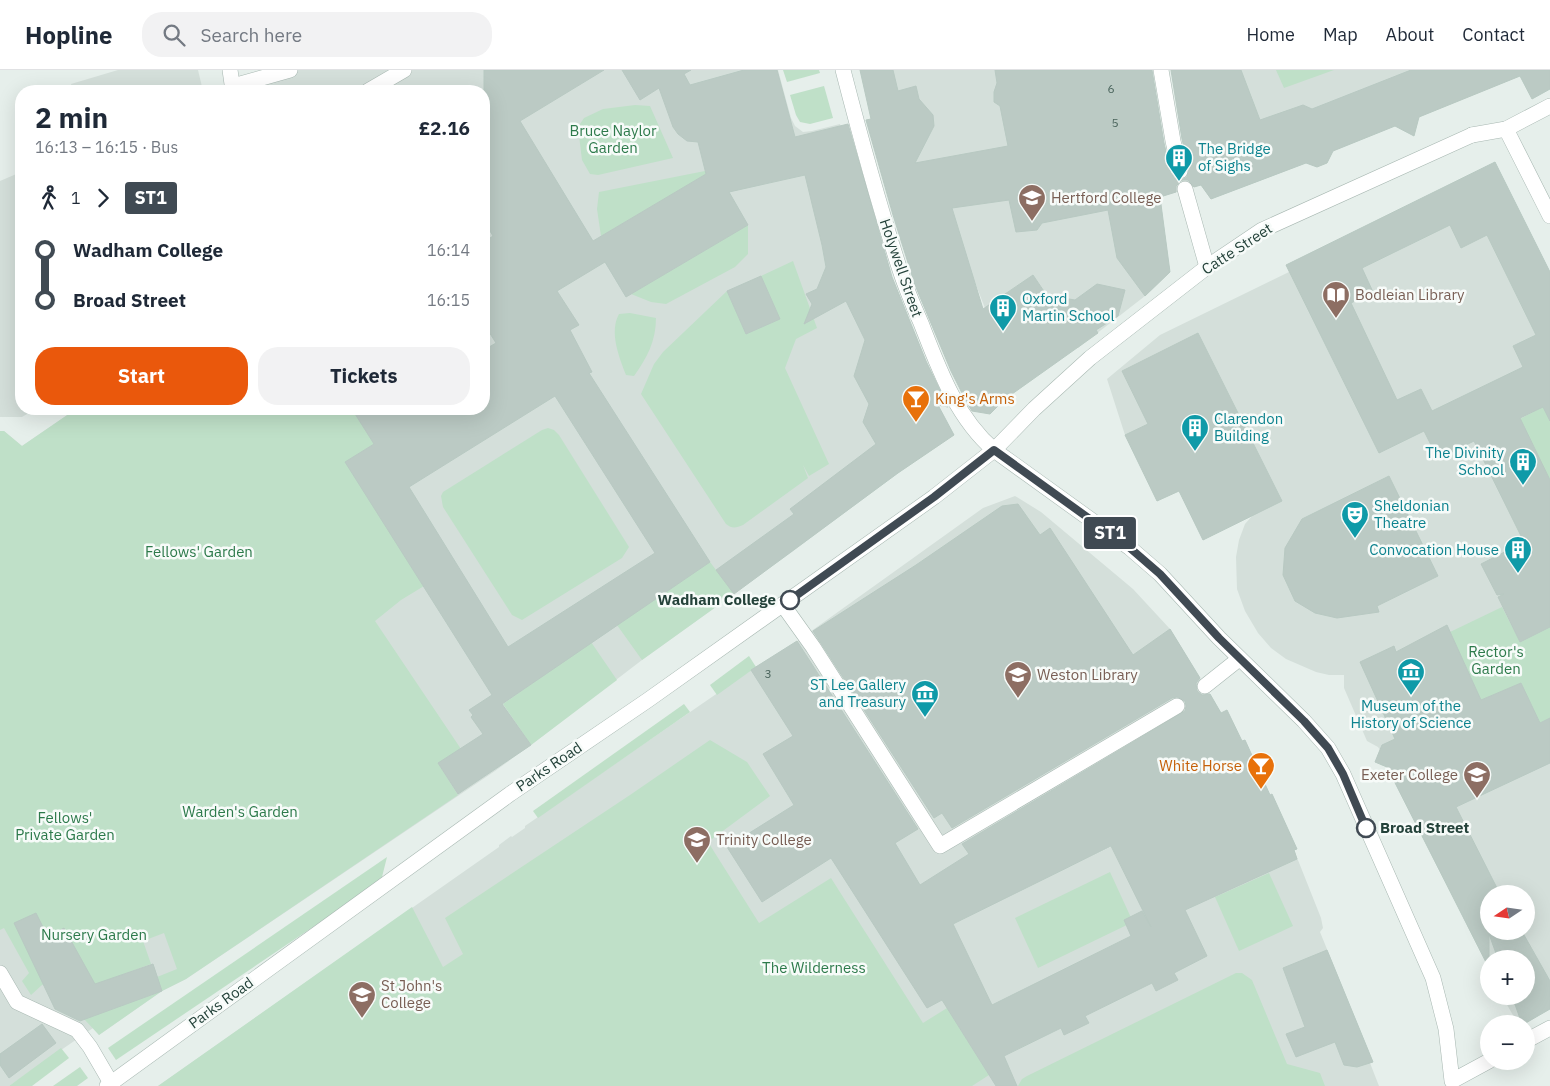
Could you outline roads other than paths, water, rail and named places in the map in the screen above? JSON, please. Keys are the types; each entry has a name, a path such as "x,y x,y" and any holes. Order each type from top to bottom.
{"street":[{"path":"230,70 232,85"},
{"path":"242,85 290,70"},
{"path":"378,85 404,70"},
{"name":"Holywell Street","path":"843,70 870,172 899,269 935,359 961,412 976,433 994,450"},
{"path":"1161,70 1172,141 1180,171"},
{"name":"Catte Street","path":"994,450 1034,409 1090,358 1207,267 1262,230 1472,135 1506,129 1550,106"},
{"path":"1506,129 1550,216"},
{"path":"1185,190 1207,267"},
{"path":"994,450 1130,548 1160,574 1328,748 1343,774 1433,978 1446,1029 1452,1081 1480,1066"},
{"name":"Parks Road","path":"109,1084 510,794 648,700 934,497 994,450"},
{"path":"783,605 940,846 1177,706"},
{"path":"1205,686 1240,659"},
{"path":"0,974 17,1002 77,1030 90,1047 109,1084"},
{"path":"1535,1036 1550,1028"}],"place":[{"name":"The Bridge of Sighs","path":"1179,182"},
{"name":"Hertford College","path":"1032,222"},
{"name":"Bodleian Library","path":"1336,319"},
{"name":"Oxford Martin School","path":"1003,332"},
{"name":"King's Arms","path":"916,423"},
{"name":"Clarendon Building","path":"1195,452"},
{"name":"The Divinity School","path":"1523,486"},
{"name":"Sheldonian Theatre","path":"1355,539"},
{"name":"Convocation House","path":"1518,574"},
{"name":"Wadham College","path":"790,600"},
{"name":"Museum of the History of Science","path":"1411,696"},
{"name":"Weston Library","path":"1018,699"},
{"name":"ST Lee Gallery and Treasury","path":"925,718"},
{"name":"White Horse","path":"1261,790"},
{"name":"Exeter College","path":"1477,799"},
{"name":"Broad Street","path":"1366,828"},
{"name":"Trinity College","path":"697,864"},
{"name":"St John's College","path":"362,1019"}],"park label":[{"name":"Bruce Naylor Garden","path":"613,140"},
{"name":"Fellows' Garden","path":"199,552"},
{"name":"Rector's Garden","path":"1496,660"},
{"name":"Warden's Garden","path":"240,812"},
{"name":"Fellows' Private Garden","path":"65,826"},
{"name":"Nursery Garden","path":"94,935"},
{"name":"The Wilderness","path":"814,968"}]}
